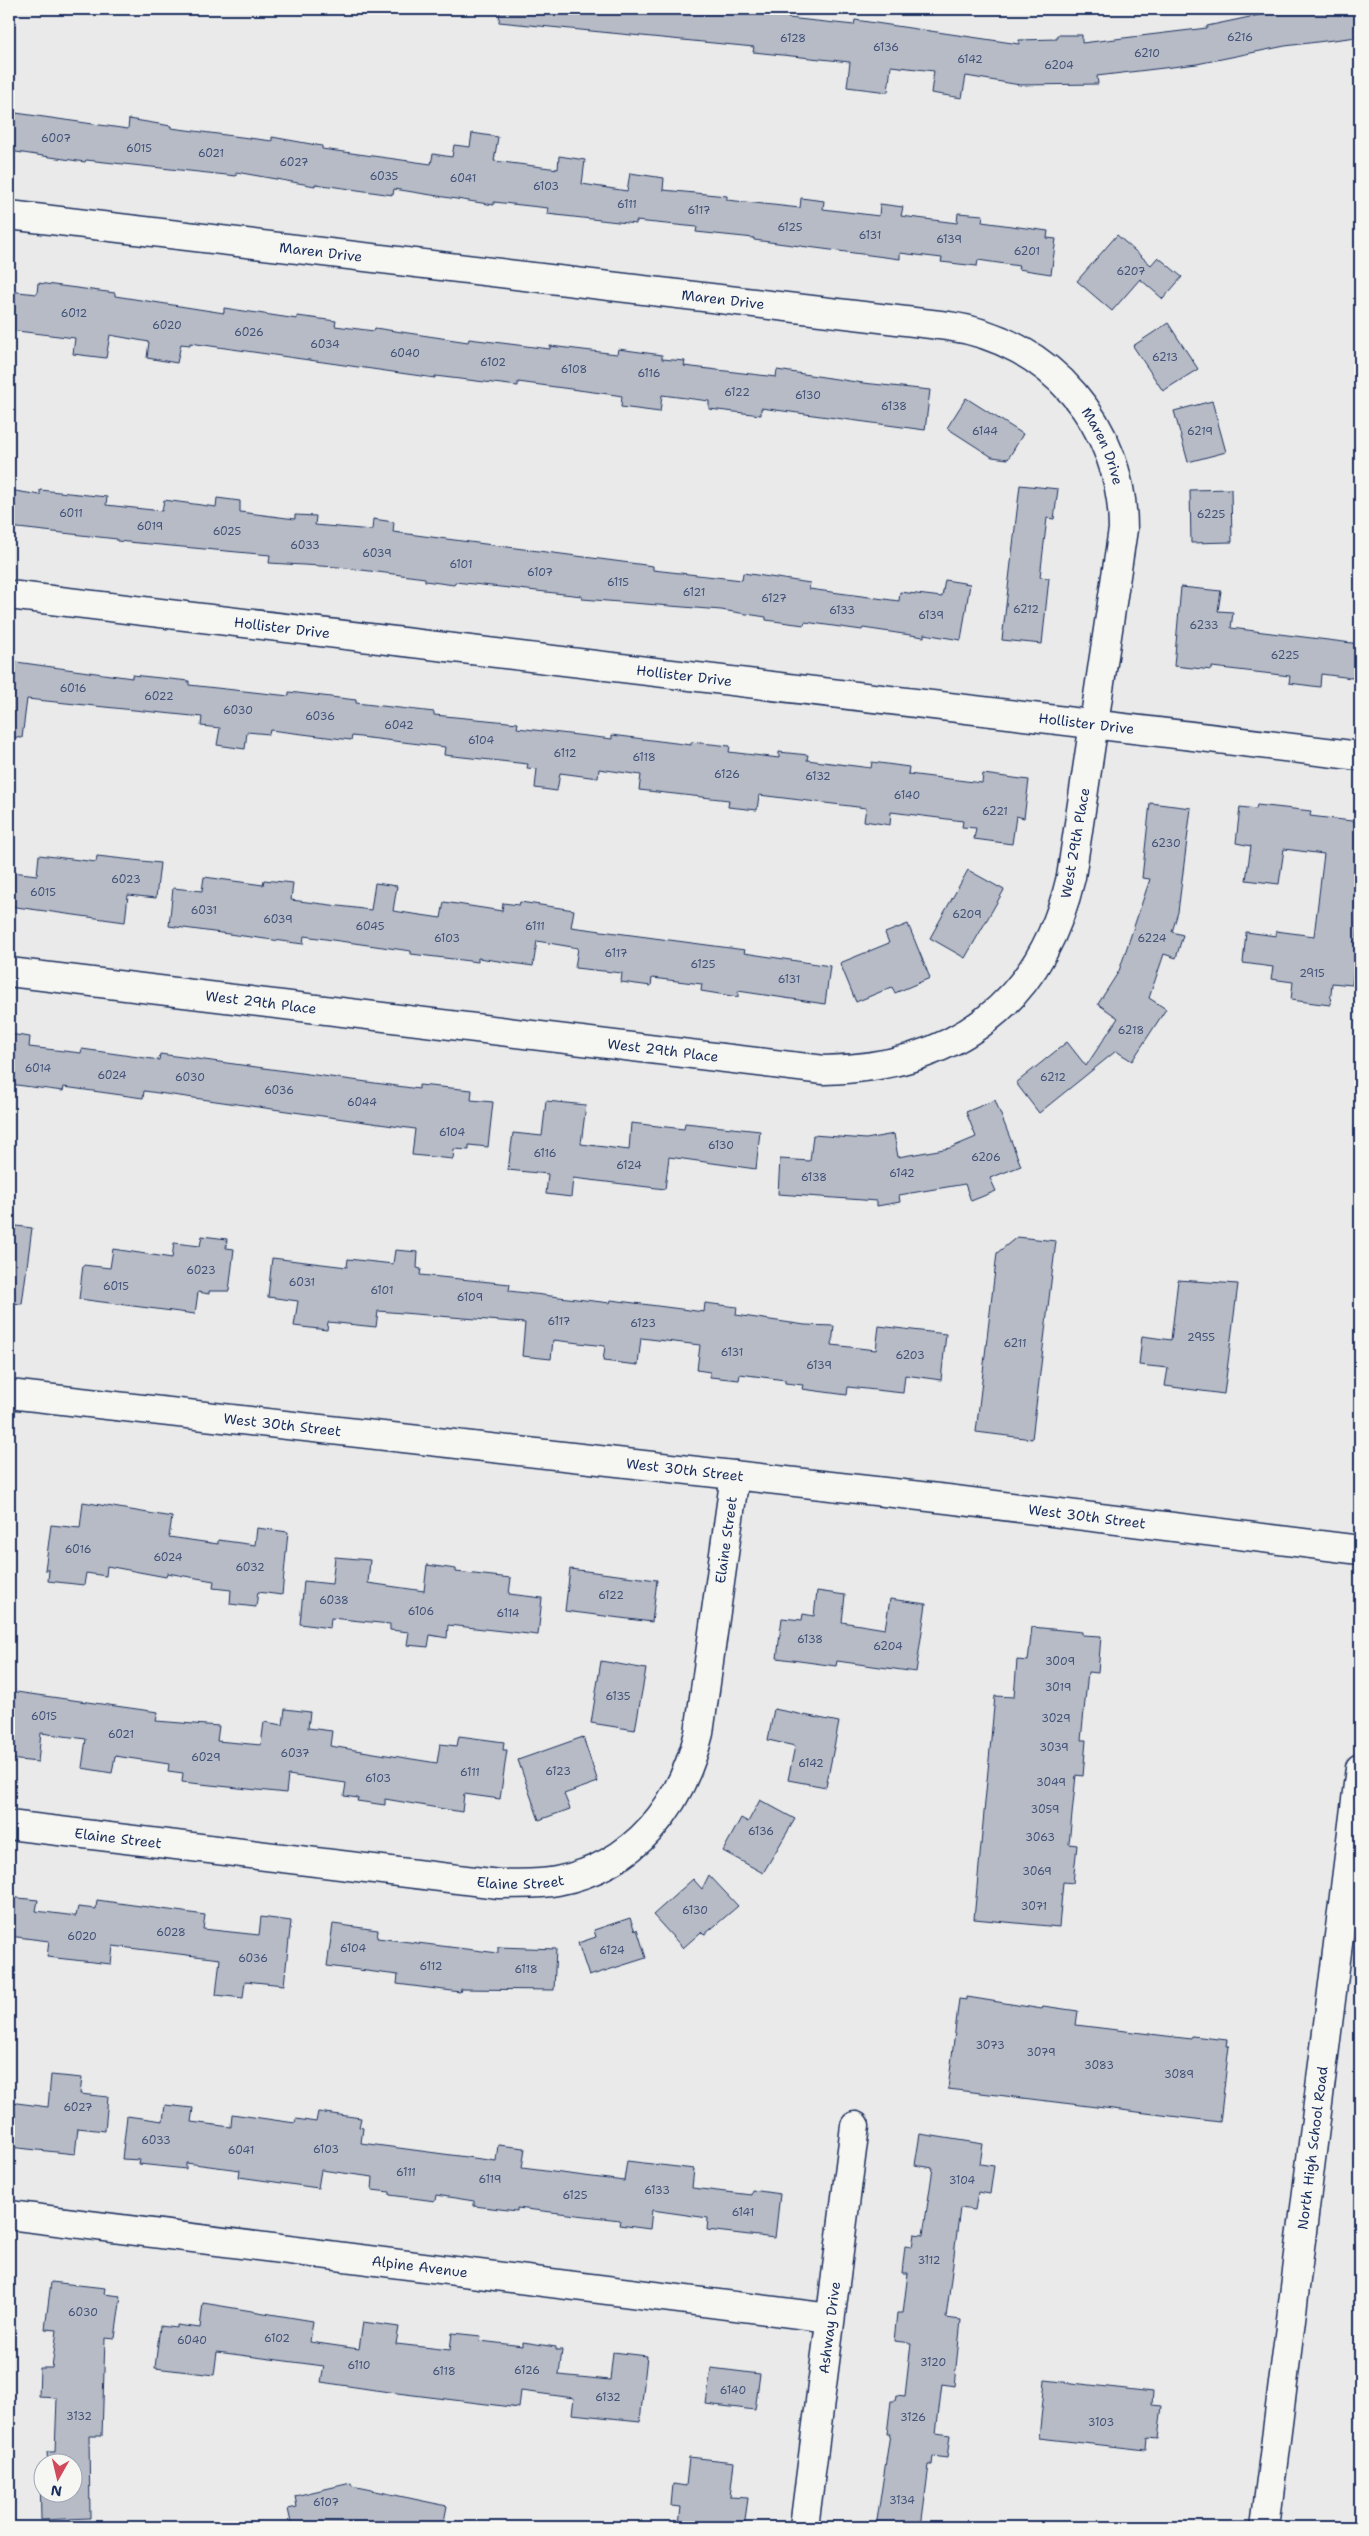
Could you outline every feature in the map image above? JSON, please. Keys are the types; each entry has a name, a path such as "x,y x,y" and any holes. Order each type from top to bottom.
{"street":[{"name":"Maren Drive","path":"9,215 948,326 994,337 1036,358 1071,389 1093,417 1104,439 1118,482 1123,517 1121,552 1094,725"},
{"name":"Hollister Drive","path":"9,595 1360,756"},
{"name":"West 29th Place","path":"9,972 824,1070 859,1070 906,1061 949,1044 979,1025 1014,994 1042,955 1058,924 1071,877 1094,725"},
{"name":"West 30th Street","path":"9,1394 735,1475 1360,1550"},
{"name":"Elaine Street","path":"9,1825 499,1884 559,1881 604,1864 624,1852 651,1828 674,1799 689,1768 699,1732 735,1475"},
{"name":"North High School Road","path":"1265,2527 1360,1768"},
{"name":"Ashway Drive","path":"804,2527 855,2126"},
{"name":"Alpine Avenue","path":"9,2215 830,2318"}],"building":[{"path":"500,9 789,9 788,18 854,25 855,20 1019,44 1019,40 1057,39 1057,35 1082,35 1082,43 1207,28 1207,26 1288,9 1354,9 1357,37 1285,46 1197,64 1097,76 1098,84 1020,85 966,76 962,98 931,93 934,71 891,66 888,92 847,87 850,62 753,52 754,47 499,22"},
{"path":"9,112 128,129 129,119 171,126 171,128 272,141 272,137 322,146 322,149 431,164 433,154 452,157 454,145 470,147 472,133 498,137 494,161 558,169 559,156 585,160 582,184 627,191 630,173 664,178 663,190 727,196 727,200 800,208 801,198 824,201 823,209 879,216 880,204 903,207 901,216 957,223 958,213 983,215 982,222 1048,231 1047,238 1056,239 1051,274 1018,269 1019,266 978,260 977,266 941,262 942,258 900,253 900,259 754,240 754,238 696,232 697,227 636,221 636,224 547,214 548,208 494,202 494,205 394,189 393,195 315,184 315,186 236,172 236,176 86,160 85,162 9,151"},
{"path":"1117,235 1151,265 1158,257 1182,277 1163,299 1140,279 1112,311 1077,281"},
{"path":"38,283 115,293 115,296 224,313 224,308 297,319 297,316 336,321 335,326 374,331 375,328 468,342 469,339 550,349 550,346 617,354 618,349 662,355 662,359 685,361 684,366 776,377 777,370 863,383 930,390 925,430 761,408 761,415 709,409 709,401 662,395 660,412 621,407 622,396 616,395 518,382 518,386 435,376 435,378 190,343 190,345 181,344 177,363 147,358 149,342 110,335 106,358 73,354 75,338 9,330 9,291 37,294"},
{"path":"1168,323 1198,369 1163,391 1133,346"},
{"path":"966,398 1023,434 1008,459 992,457 947,428"},
{"path":"1212,401 1226,452 1188,462 1174,411"},
{"path":"1020,485 1058,489 1054,519 1047,518 1040,577 1049,578 1042,644 1002,640"},
{"path":"1231,489 1232,542 1191,543 1190,490"},
{"path":"9,490 40,495 40,490 107,497 106,505 162,511 164,500 216,507 217,498 240,501 240,512 295,519 295,515 316,516 315,525 372,530 373,519 394,522 393,532 653,566 653,570 742,580 743,573 810,583 809,589 899,601 900,592 942,597 945,580 970,584 961,640 924,634 924,637 863,628 862,630 805,622 804,625 766,620 766,617 721,610 582,599 582,596 455,582 454,585 425,581 425,578 338,567 269,563 270,555 117,541 117,539 9,527"},
{"path":"1181,587 1221,591 1218,611 1233,612 1231,628 1360,644 1360,679 1321,674 1320,687 1289,683 1290,676 1212,667 1212,670 1174,666"},
{"path":"9,661 132,678 132,675 189,681 189,685 289,696 289,692 356,700 356,703 434,712 434,715 518,723 517,728 612,739 612,735 691,745 691,742 730,746 729,752 779,758 779,752 808,755 807,760 871,768 872,762 909,767 908,774 982,783 983,774 1029,780 1024,818 1016,816 1012,844 974,839 976,828 962,827 963,821 891,812 890,825 864,821 866,808 759,795 757,810 728,807 729,800 639,790 641,775 599,769 598,778 560,773 557,791 535,788 537,769 527,768 528,764 444,755 445,747 352,736 351,740 270,730 269,734 247,732 245,749 217,745 220,728 201,726 202,717 27,699 22,738 9,737"},
{"path":"1150,803 1191,808 1178,912 1172,932 1183,935 1176,958 1164,954 1149,998 1166,1009 1132,1061 1116,1051 1039,1113 1016,1083 1067,1042 1086,1066 1118,1018 1098,1004 1119,971 1150,879 1142,878"},
{"path":"1257,805 1311,811 1310,816 1360,822 1360,914 1352,985 1332,983 1330,1005 1291,1000 1293,982 1271,979 1273,967 1243,963 1246,932 1276,936 1276,931 1314,936 1324,854 1284,849 1279,884 1246,880 1251,846 1236,843 1240,807 1256,809"},
{"path":"39,855 96,862 97,856 160,863 156,898 128,895 125,922 9,906 12,872 37,875"},
{"path":"968,870 1004,890 965,958 930,938"},
{"path":"204,877 263,885 264,880 293,883 291,900 371,910 375,883 397,886 393,911 441,918 444,902 502,911 503,903 519,905 520,902 574,910 571,927 745,950 744,953 830,966 825,1004 738,991 738,997 701,991 702,984 652,978 651,986 621,982 622,973 575,968 578,948 537,941 533,966 478,958 478,962 411,954 411,951 304,936 303,944 169,926 173,888 202,891"},
{"path":"908,924 930,978 895,993 892,987 856,1002 840,963 889,943 885,933"},
{"path":"9,1034 30,1037 29,1047 81,1053 82,1049 159,1060 160,1054 419,1089 419,1085 472,1090 471,1100 493,1102 488,1147 469,1145 469,1150 454,1149 453,1159 412,1155 415,1129 144,1091 143,1098 64,1087 63,1091 9,1084"},
{"path":"995,1100 1021,1166 990,1178 996,1191 971,1201 965,1184 899,1195 900,1202 877,1206 877,1201 778,1194 780,1159 810,1161 813,1135 866,1139 894,1134 898,1157 950,1148 976,1137 966,1112"},
{"path":"546,1101 586,1105 581,1144 629,1150 631,1123 684,1129 685,1123 760,1131 756,1169 669,1157 665,1189 573,1178 571,1197 546,1194 548,1174 508,1170 513,1133 542,1136"},
{"path":"9,1225 32,1228 22,1304 9,1303"},
{"path":"202,1236 227,1239 226,1248 234,1249 229,1291 209,1291 209,1294 198,1292 195,1314 79,1299 83,1265 110,1268 113,1249 172,1258 174,1243 200,1246"},
{"path":"1017,1237 1056,1241 1032,1439 976,1432 997,1253"},
{"path":"395,1250 418,1252 417,1268 421,1269 420,1275 510,1284 509,1291 610,1303 611,1300 704,1312 705,1303 737,1307 736,1315 805,1325 834,1326 832,1345 876,1350 879,1326 946,1334 941,1380 905,1375 903,1393 848,1387 847,1395 802,1389 803,1385 785,1383 785,1380 740,1374 739,1380 710,1377 710,1372 697,1370 700,1345 641,1338 638,1365 603,1361 605,1346 553,1340 551,1359 522,1356 525,1323 378,1311 376,1327 328,1322 327,1330 294,1326 298,1301 268,1297 272,1258 347,1267 348,1259 393,1264"},
{"path":"1178,1280 1238,1284 1224,1394 1165,1386 1168,1368 1139,1365 1142,1336 1171,1340"},
{"path":"83,1502 172,1517 169,1537 218,1544 218,1540 255,1545 257,1528 288,1532 282,1595 258,1592 256,1607 230,1604 231,1590 213,1588 214,1581 167,1573 166,1577 107,1566 106,1576 86,1573 84,1585 48,1581 49,1570 45,1570 51,1525 80,1528"},
{"path":"335,1557 370,1560 368,1583 424,1591 427,1565 456,1569 456,1572 511,1578 509,1594 542,1598 538,1635 448,1625 447,1638 430,1635 428,1647 407,1645 409,1632 390,1630 390,1624 331,1618 330,1628 300,1624 304,1581 332,1584"},
{"path":"570,1569 657,1580 652,1622 565,1611"},
{"path":"817,1591 845,1595 842,1622 885,1629 890,1599 926,1604 916,1672 837,1661 836,1666 777,1658 782,1618 802,1620 803,1614 814,1616"},
{"path":"1032,1627 1082,1632 1082,1635 1101,1636 1098,1673 1088,1672 1081,1740 1086,1740 1083,1776 1076,1775 1069,1844 1077,1845 1073,1883 1063,1882 1059,1927 974,1919 995,1696 1014,1697 1017,1660 1028,1661"},
{"path":"601,1661 646,1669 635,1730 591,1723"},
{"path":"9,1691 158,1712 156,1721 219,1726 217,1741 261,1745 264,1722 283,1725 285,1709 310,1712 308,1728 332,1731 330,1746 437,1763 440,1744 457,1746 459,1736 504,1742 503,1750 507,1750 500,1799 464,1794 462,1812 385,1799 385,1805 357,1801 358,1798 344,1796 346,1783 288,1775 286,1793 182,1782 183,1773 168,1771 169,1764 115,1756 112,1773 82,1768 86,1739 41,1733 38,1762 9,1759"},
{"path":"774,1709 839,1722 826,1787 788,1780 795,1746 768,1740"},
{"path":"583,1737 598,1782 564,1794 570,1809 539,1820 518,1760"},
{"path":"760,1800 795,1819 763,1873 723,1851 741,1818 748,1822"},
{"path":"709,1875 738,1906 704,1935 701,1932 683,1948 653,1915 693,1879 702,1889"},
{"path":"9,1897 38,1900 36,1911 76,1916 78,1907 96,1909 97,1900 205,1915 203,1929 259,1935 261,1917 291,1921 284,1985 245,1981 243,1998 216,1995 220,1959 113,1946 111,1964 47,1957 49,1941 9,1936"},
{"path":"630,1918 635,1931 637,1929 646,1958 589,1976 578,1943 596,1937 594,1930"},
{"path":"333,1924 378,1930 377,1938 498,1953 498,1947 556,1949 554,1990 461,1989 460,1992 397,1984 398,1975 327,1966"},
{"path":"967,1997 1042,2009 1043,2006 1078,2011 1076,2025 1191,2039 1192,2036 1227,2040 1226,2046 1229,2046 1220,2122 948,2089 959,1999 967,2000"},
{"path":"51,2075 82,2078 80,2094 108,2097 105,2131 78,2128 75,2154 9,2147 9,2102 48,2107"},
{"path":"165,2105 193,2108 191,2122 231,2127 232,2114 295,2123 296,2119 316,2122 318,2112 361,2118 359,2127 363,2128 361,2143 496,2161 498,2145 525,2148 522,2168 624,2181 627,2161 694,2169 692,2188 751,2195 752,2190 780,2194 775,2238 707,2230 708,2218 652,2210 650,2229 619,2225 620,2220 517,2208 517,2211 474,2206 474,2201 436,2195 435,2201 390,2195 390,2192 372,2190 373,2177 321,2170 318,2188 239,2177 240,2170 186,2163 186,2169 139,2164 140,2160 122,2159 127,2116 163,2121"},
{"path":"920,2134 983,2144 980,2164 994,2166 990,2194 978,2192 975,2210 960,2208 946,2318 961,2320 954,2386 942,2384 936,2433 950,2435 947,2458 933,2456 932,2465 929,2465 921,2527 876,2527 890,2434 887,2434 891,2401 895,2401 896,2395 905,2396 911,2343 894,2341 897,2313 903,2313 908,2273 902,2273 905,2246 912,2247 914,2234 923,2235 933,2168 915,2165"},
{"path":"51,2282 105,2288 104,2294 121,2296 115,2338 105,2337 102,2436 89,2436 90,2518 41,2520 41,2504 82,2504 82,2454 47,2454 47,2452 55,2452 57,2398 39,2397 40,2368 52,2368 57,2330 45,2329"},
{"path":"203,2303 313,2321 310,2342 359,2349 363,2322 399,2327 396,2344 450,2350 452,2333 481,2336 480,2341 523,2346 523,2342 556,2347 556,2350 562,2350 559,2375 610,2380 613,2352 647,2356 640,2421 572,2414 574,2398 521,2391 519,2408 321,2382 324,2366 217,2352 214,2375 155,2368 160,2326 177,2328 177,2325 200,2328"},
{"path":"711,2368 760,2374 755,2410 706,2404"},
{"path":"1045,2380 1153,2392 1152,2405 1162,2406 1158,2439 1147,2438 1146,2450 1039,2438"},
{"path":"689,2457 734,2462 730,2497 748,2498 744,2527 679,2525 681,2507 671,2506 673,2484 686,2486"},
{"path":"351,2483 352,2486 447,2506 443,2527 292,2527 288,2509 297,2507 295,2496"}]}
